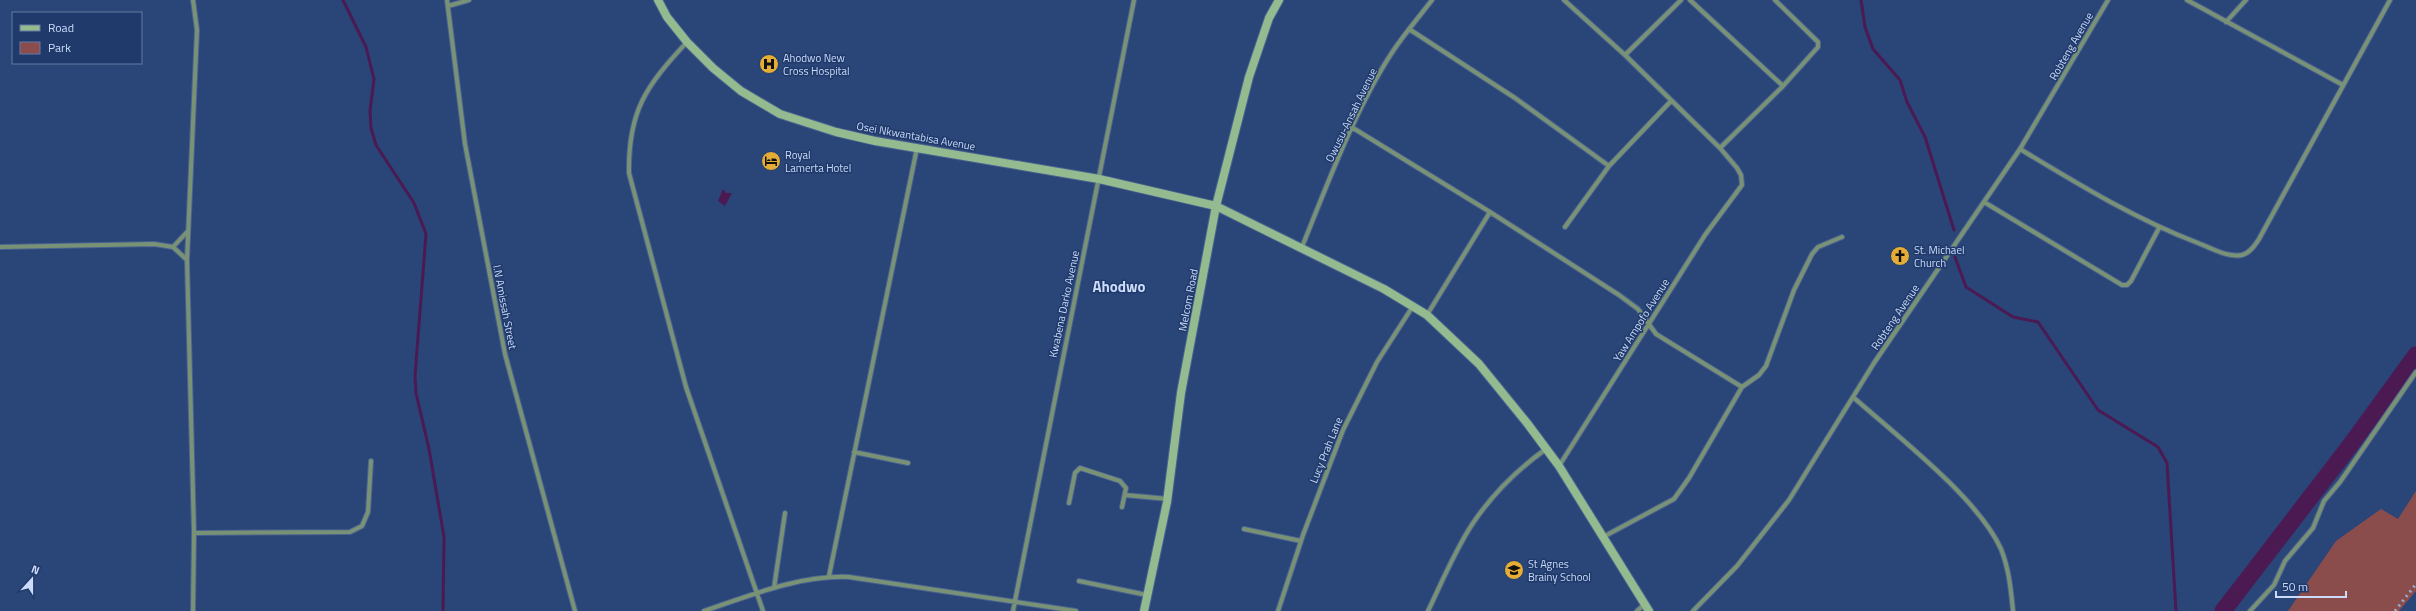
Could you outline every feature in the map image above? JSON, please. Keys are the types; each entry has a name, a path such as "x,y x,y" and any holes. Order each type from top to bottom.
{"main road":[{"name":"Osei Nkwantabisa Avenue","path":"658,0 667,17 687,42 713,68 741,91 780,114 836,132 917,148 1099,179 1216,206 1302,247 1413,306 1427,315 1479,364 1546,449 1559,466 1647,608"},
{"name":"Melcom Road","path":"1144,611 1149,595 1168,499 1181,393 1216,206 1249,77 1269,18 1279,0"}],"street":[{"path":"193,0 196,30 187,260 194,533 193,611"},
{"name":"I.N Amissah Street","path":"447,0 465,144 505,354 575,611"},
{"path":"448,6 469,0"},
{"name":"Kwabena Darko Avenue","path":"1013,611 1134,0"},
{"name":"Owusu-Ansah Avenue","path":"1302,247 1373,85 1393,52 1432,0"},
{"path":"1564,0 1625,55 1720,148 1783,86 1818,47 1818,42 1775,0"},
{"path":"1625,55 1681,0"},
{"path":"1690,0 1783,86"},
{"name":"Robteng Avenue","path":"1693,611 1737,566 1789,500 1853,397 2020,150 2108,0"},
{"path":"2188,0 2343,85"},
{"path":"2226,22 2246,0"},
{"path":"2020,150 2087,190 2159,228 2223,253 2243,255 2249,252 2260,239 2390,0"},
{"path":"1409,29 1515,98 1609,166"},
{"path":"687,42 661,69 645,92 629,147 629,173 686,387 763,611"},
{"path":"1565,227 1609,166 1671,101"},
{"path":"1353,128 1490,212 1619,295 1638,309 1648,326 1667,342 1742,386"},
{"path":"829,576 917,148"},
{"name":"Yaw Ampofo Avenue","path":"1559,466 1705,235 1742,185 1741,175 1737,168 1720,148"},
{"path":"1984,202 2122,285 2127,285 2131,281 2159,228"},
{"path":"1427,315 1490,212"},
{"path":"173,247 188,231"},
{"path":"1603,537 1674,499 1689,478 1742,386 1759,375 1766,366 1794,290 1812,254 1818,247 1842,237"},
{"path":"0,247 154,244 173,247 187,260"},
{"name":"Lucy Prah Lane","path":"1278,611 1301,541 1343,430 1360,393 1413,306"},
{"path":"2250,611 2274,585 2285,561 2313,528 2324,501 2416,372"},
{"path":"1853,397 1946,480 1993,535 2007,564 2013,611"},
{"path":"1428,611 1473,523 1526,463 1546,449"},
{"path":"854,452 908,463"},
{"path":"194,533 350,532 362,526 368,512 370,461"},
{"path":"1069,503 1075,473 1080,468 1120,481 1126,488 1122,507"},
{"path":"1125,495 1168,499"},
{"path":"774,588 785,513"},
{"path":"1244,529 1301,541"},
{"path":"704,611 774,588 829,576 849,576 1076,611"},
{"path":"1079,581 1149,595"},
{"path":"1637,611 1647,608"}],"green space":[{"path":"2416,491 2416,591 2399,611 2288,611 2336,541 2381,509 2398,519"}],"shaded area":[{"path":"723,189 726,193 732,193 725,206 718,201"}],"waterway":[{"path":"343,0 366,47 374,79 370,111 371,128 376,145 414,203 426,234 415,376 416,393 429,449 444,537 443,611"},
{"path":"1861,0 1865,27 1873,49 1900,80 1907,102 1925,137 1954,230"},
{"path":"1955,257 1966,287 2013,317 2038,322 2098,410 2158,447 2167,463 2176,611"},
{"path":"2223,611 2349,447 2416,355"}],"railway":[{"path":"2395,611 2416,584"}],"place":[{"name":"Ahodwo New Cross Hospital","path":"769,64"},
{"name":"Royal Lamerta Hotel","path":"771,161"},
{"name":"St. Michael Church","path":"1900,256"},
{"name":"St Agnes Brainy School","path":"1514,570"}],"district":[{"name":"Ahodwo","path":"1119,287"}]}
